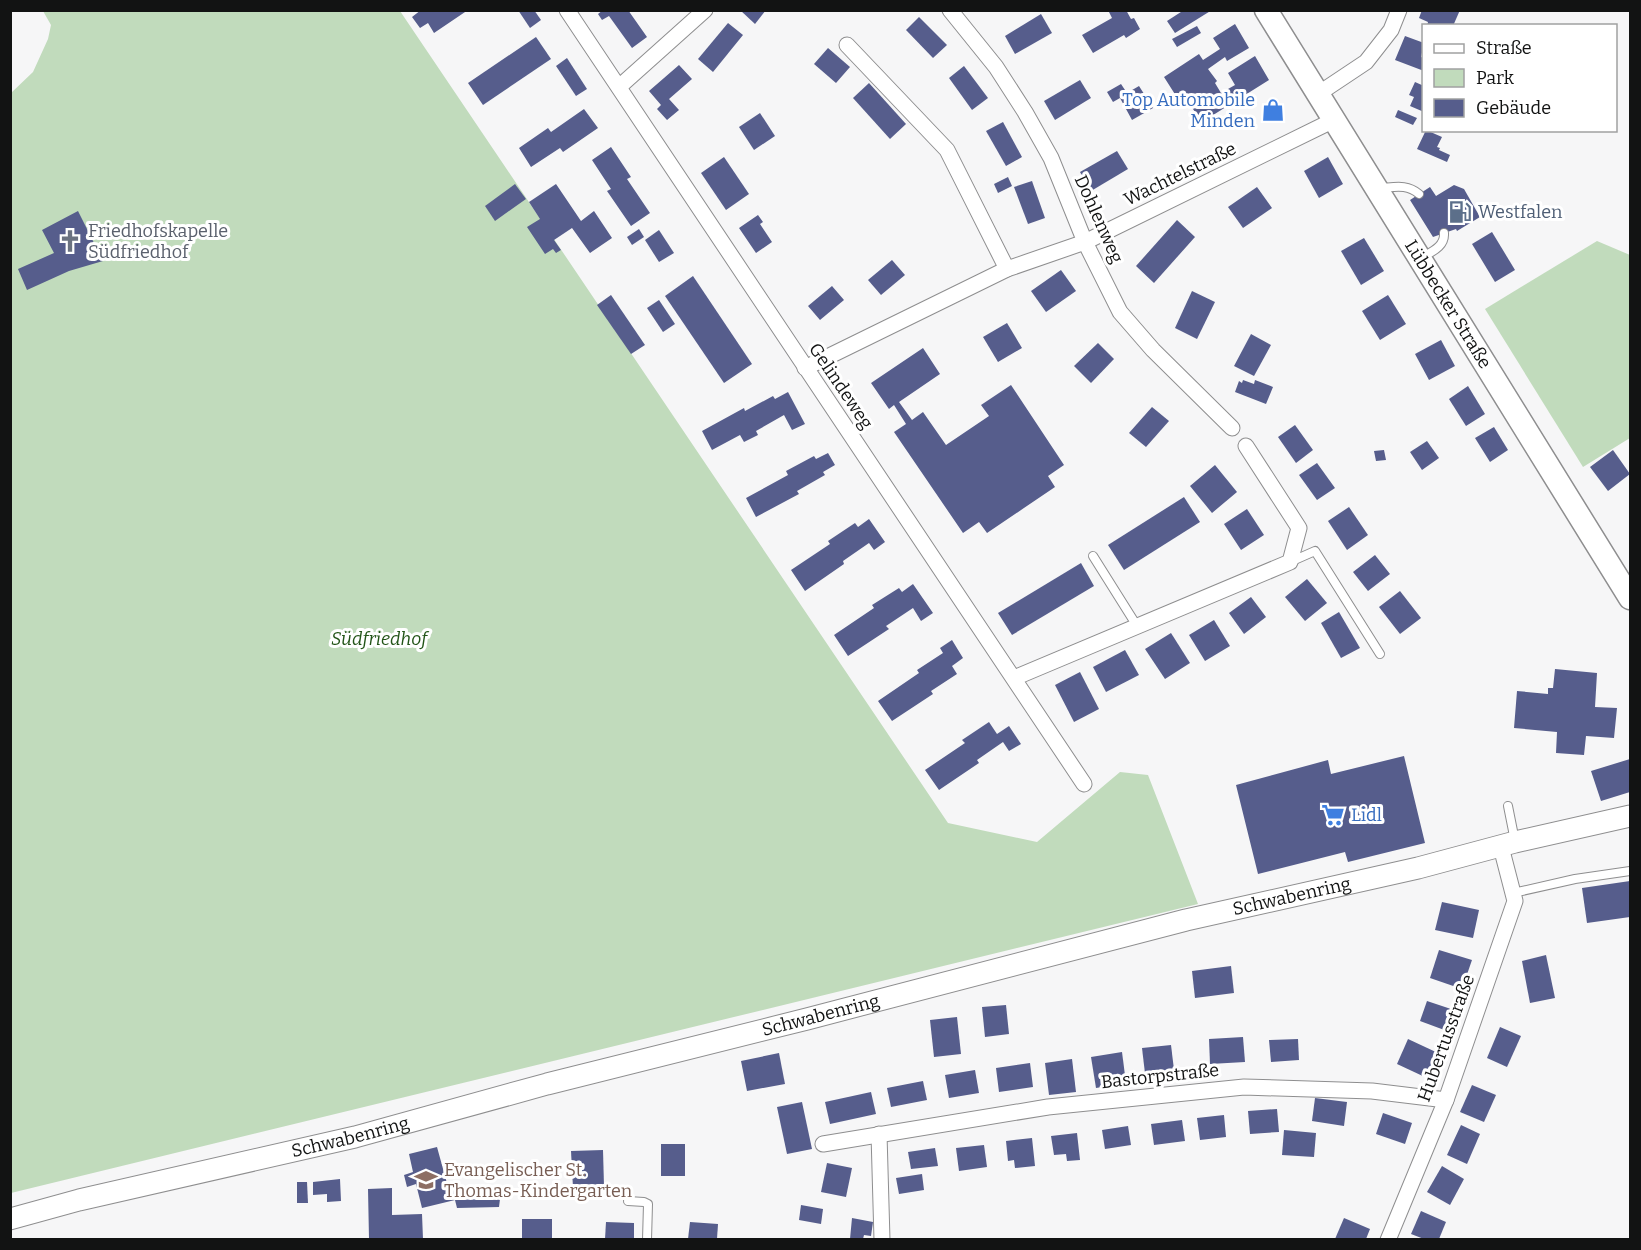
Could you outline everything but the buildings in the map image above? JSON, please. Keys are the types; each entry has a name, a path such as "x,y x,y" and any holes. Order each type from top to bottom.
{"main road":[{"name":"Lübbecker Straße","path":"1266,10 1630,598"}],"street":[{"name":"Gelindeweg","path":"567,10 1083,784"},
{"path":"619,87 705,10"},
{"name":"Dohlenweg","path":"950,10 996,67 1051,158 1085,242 1120,312 1153,350 1232,428"},
{"path":"1318,94 1366,62 1391,30 1399,10"},
{"path":"847,45 947,150 1007,269"},
{"name":"Wachtelstraße","path":"806,368 1007,269 1085,242 1334,120"},
{"path":"1014,678 1290,562 1299,528 1246,446"},
{"name":"Schwabenring","path":"10,1219 79,1200 355,1137 547,1084 1186,920 1418,868 1508,844 1630,816"},
{"name":"Hubertusstraße","path":"1388,1239 1446,1100 1515,901 1508,844"},
{"name":"Bastorpstraße","path":"823,1144 1048,1107 1244,1087 1372,1091 1446,1100"},
{"path":"879,1134 882,1239"}],"lane":[{"path":"1376,188 1403,186 1412,188 1419,194"},
{"path":"1419,259 1440,246 1444,240 1444,233"},
{"path":"1290,562 1315,551 1380,654"},
{"path":"1093,556 1137,626"},
{"path":"1508,806 1508,844"},
{"path":"1513,893 1575,879 1630,871"},
{"path":"628,1201 648,1204 647,1239"}],"green space":[{"name":"Südfriedhof","path":"43,11 400,11 948,823 1037,842 1120,772 1148,775 1198,904 11,1193 11,93 33,72 48,39 51,25"},
{"path":"1597,241 1630,255 1630,438 1583,467 1485,309"}],"place":[{"name":"Top Automobile Minden","path":"1273,110"},
{"name":"Westfalen","path":"1460,212"},
{"name":"Friedhofskapelle Südfriedhof","path":"70,241"},
{"name":"Lidl","path":"1333,815"},
{"name":"Evangelischer St. Thomas-Kindergarten","path":"426,1180"}]}
